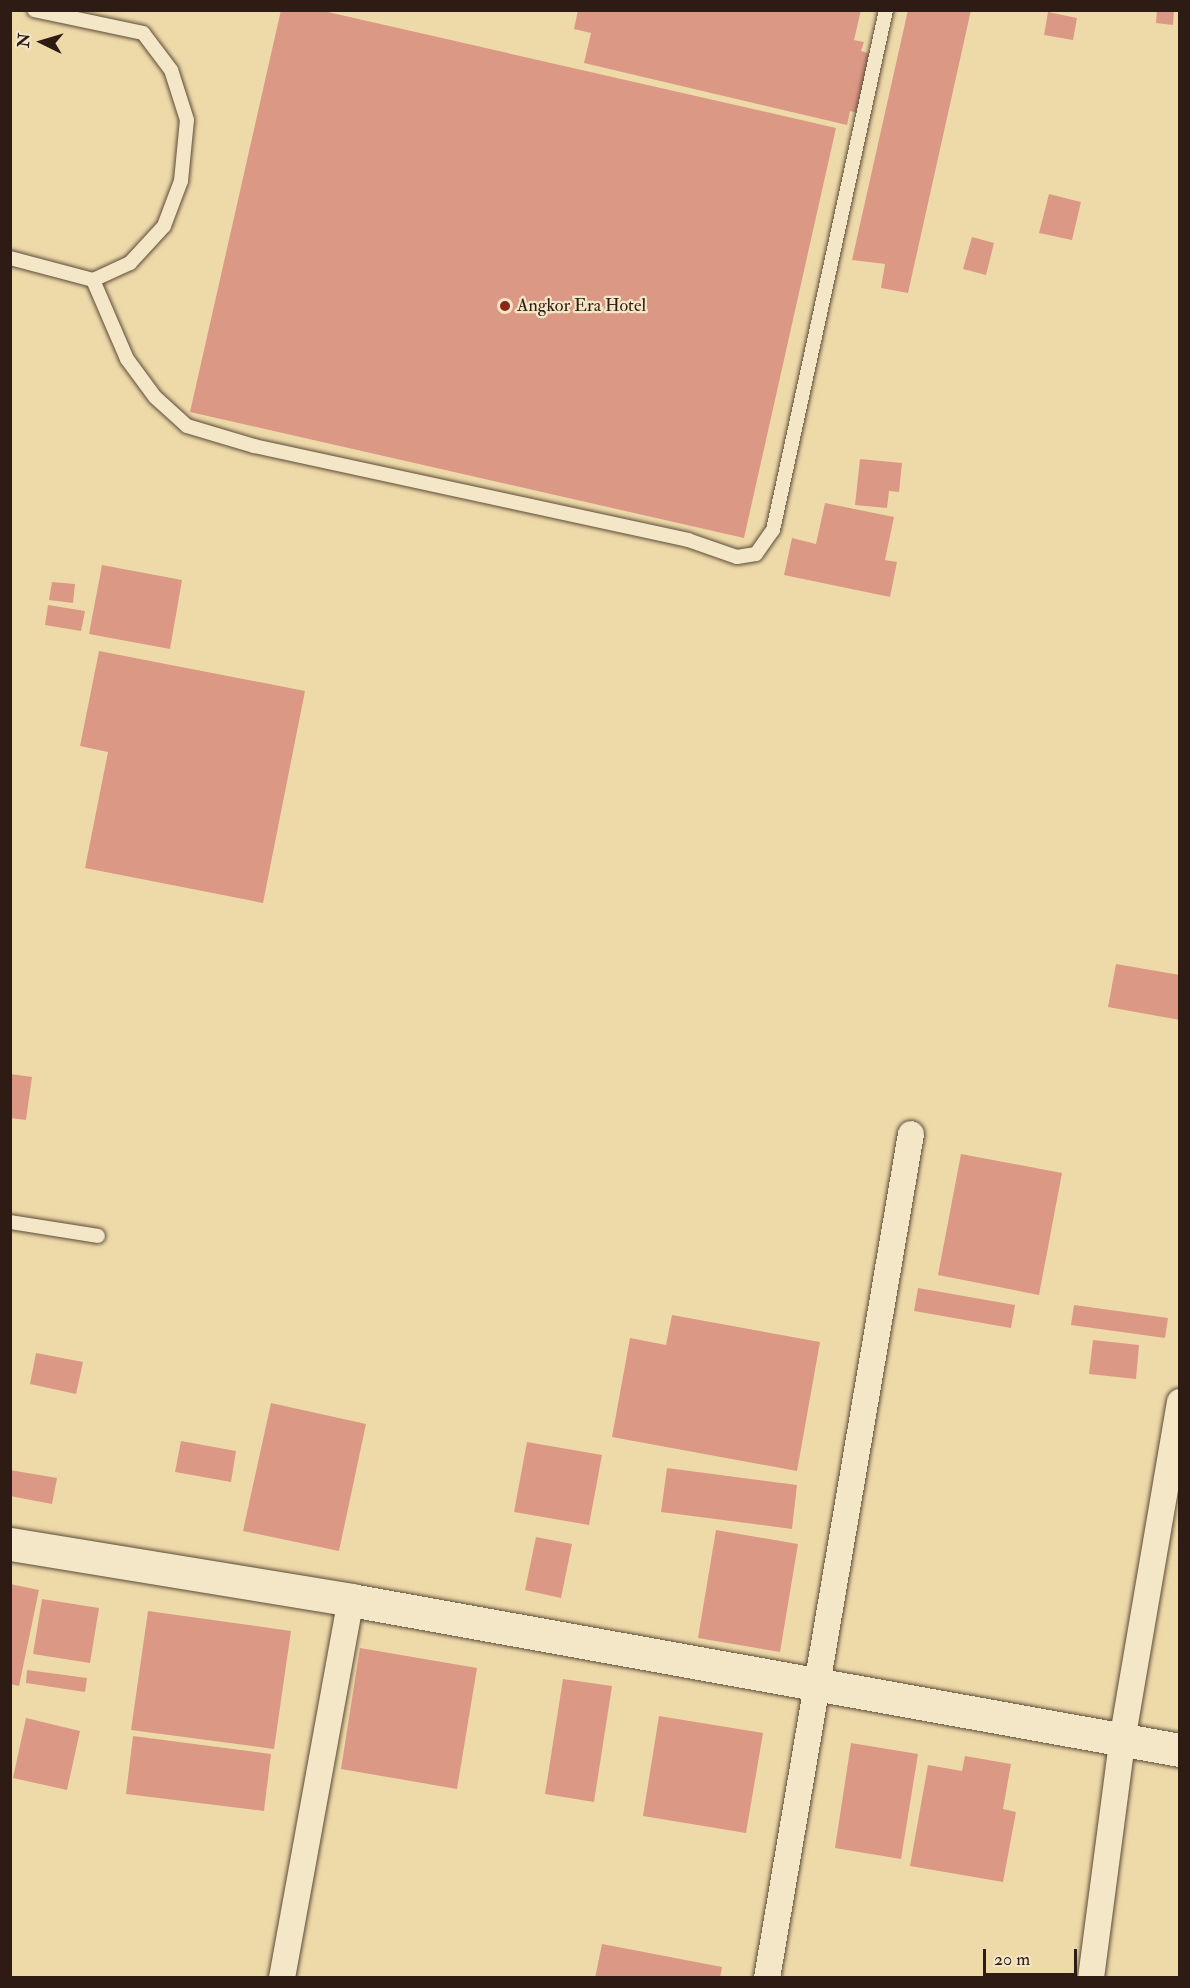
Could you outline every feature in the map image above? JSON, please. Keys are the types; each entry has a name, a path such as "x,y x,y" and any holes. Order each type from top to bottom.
{"street":[{"path":"767,1977 819,1686 911,1134"},
{"path":"1091,1977 1122,1741 1179,1402"},
{"path":"10,1544 351,1600 1179,1750"},
{"path":"282,1977 351,1600"}],"lane":[{"path":"10,258 93,280 130,263 164,226 181,180 188,120 171,70 143,33 34,10"},
{"path":"93,280 127,359 155,397 187,426 254,446 688,540 737,557 756,554 773,530 886,10"},
{"path":"10,1222 98,1236"}],"building":[{"name":"Angkor Era Hotel","path":"281,10 319,10 836,128 744,538 190,412"},
{"path":"578,10 861,10 854,40 864,42 861,51 874,55 861,114 850,111 847,125 584,63 591,33 574,29"},
{"path":"908,10 971,10 908,293 881,288 885,264 852,260"},
{"path":"1157,10 1174,10 1173,25 1156,23"},
{"path":"1048,12 1077,18 1073,40 1044,35"},
{"path":"1049,194 1081,202 1072,240 1039,233"},
{"path":"972,237 994,243 986,275 963,269"},
{"path":"860,459 902,463 899,492 889,491 887,508 855,505"},
{"path":"825,503 894,517 885,560 897,562 890,597 784,575 792,538 816,544"},
{"path":"102,565 182,580 170,649 89,634"},
{"path":"52,582 75,584 73,603 49,600"},
{"path":"48,605 85,611 81,631 45,625"},
{"path":"99,651 305,691 263,903 85,868 108,752 80,746"},
{"path":"1116,964 1180,975 1180,1020 1108,1007"},
{"path":"10,1074 32,1077 26,1120 10,1118"},
{"path":"961,1154 1062,1173 1039,1295 938,1275"},
{"path":"918,1288 1015,1305 1011,1328 914,1311"},
{"path":"1074,1305 1168,1318 1165,1338 1071,1325"},
{"path":"672,1315 820,1342 797,1471 612,1437 630,1338 666,1345"},
{"path":"1093,1340 1139,1345 1136,1379 1089,1374"},
{"path":"36,1353 83,1362 76,1394 30,1384"},
{"path":"271,1403 366,1424 339,1551 243,1531"},
{"path":"181,1441 236,1451 231,1482 175,1472"},
{"path":"527,1442 602,1455 589,1525 514,1512"},
{"path":"667,1468 797,1485 792,1529 661,1512"},
{"path":"10,1470 57,1478 52,1504 10,1496"},
{"path":"716,1530 798,1544 780,1652 698,1638"},
{"path":"536,1537 572,1544 561,1598 525,1590"},
{"path":"10,1584 39,1590 19,1686 10,1684"},
{"path":"42,1599 99,1608 90,1663 33,1654"},
{"path":"148,1611 291,1631 274,1749 131,1730"},
{"path":"360,1648 477,1668 457,1789 341,1769"},
{"path":"27,1670 87,1678 85,1692 26,1683"},
{"path":"563,1679 612,1686 594,1802 545,1794"},
{"path":"659,1716 763,1733 746,1833 643,1816"},
{"path":"26,1718 80,1731 67,1790 13,1778"},
{"path":"133,1736 271,1754 264,1811 126,1794"},
{"path":"851,1743 918,1754 901,1859 835,1848"},
{"path":"965,1756 1011,1764 1003,1809 1016,1812 1003,1882 910,1866 928,1765 962,1771"},
{"path":"602,1944 722,1967 720,1978 595,1978"}],"place":[{"name":"Angkor Era Hotel","path":"505,306"}]}
